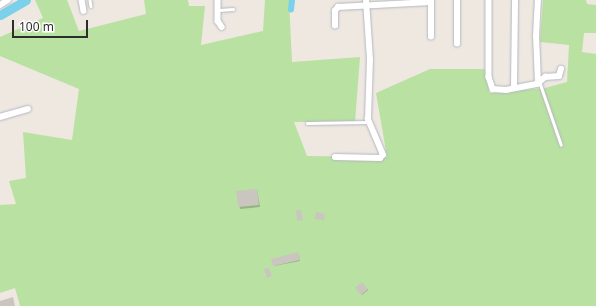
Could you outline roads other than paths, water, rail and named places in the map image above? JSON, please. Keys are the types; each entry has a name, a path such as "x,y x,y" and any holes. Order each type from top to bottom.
{"street":[{"path":"0,5 8,0"},
{"path":"82,0 84,11"},
{"path":"218,0 218,22 222,27"},
{"path":"457,0 457,44"},
{"path":"489,0 490,86 496,90 539,83 545,77 559,76 561,69"},
{"path":"514,87 515,0"},
{"path":"538,0 539,83"},
{"path":"335,26 337,8 367,3 431,1 431,37"},
{"path":"335,157 382,156 368,121 370,60 367,3"},
{"path":"0,117 28,109"}],"lane":[{"path":"90,0 91,6"},
{"path":"219,10 233,9"},
{"path":"539,83 561,144"},
{"path":"307,123 368,121"}],"waterway":[{"path":"0,15 26,0"},
{"path":"291,10 292,0"}]}
